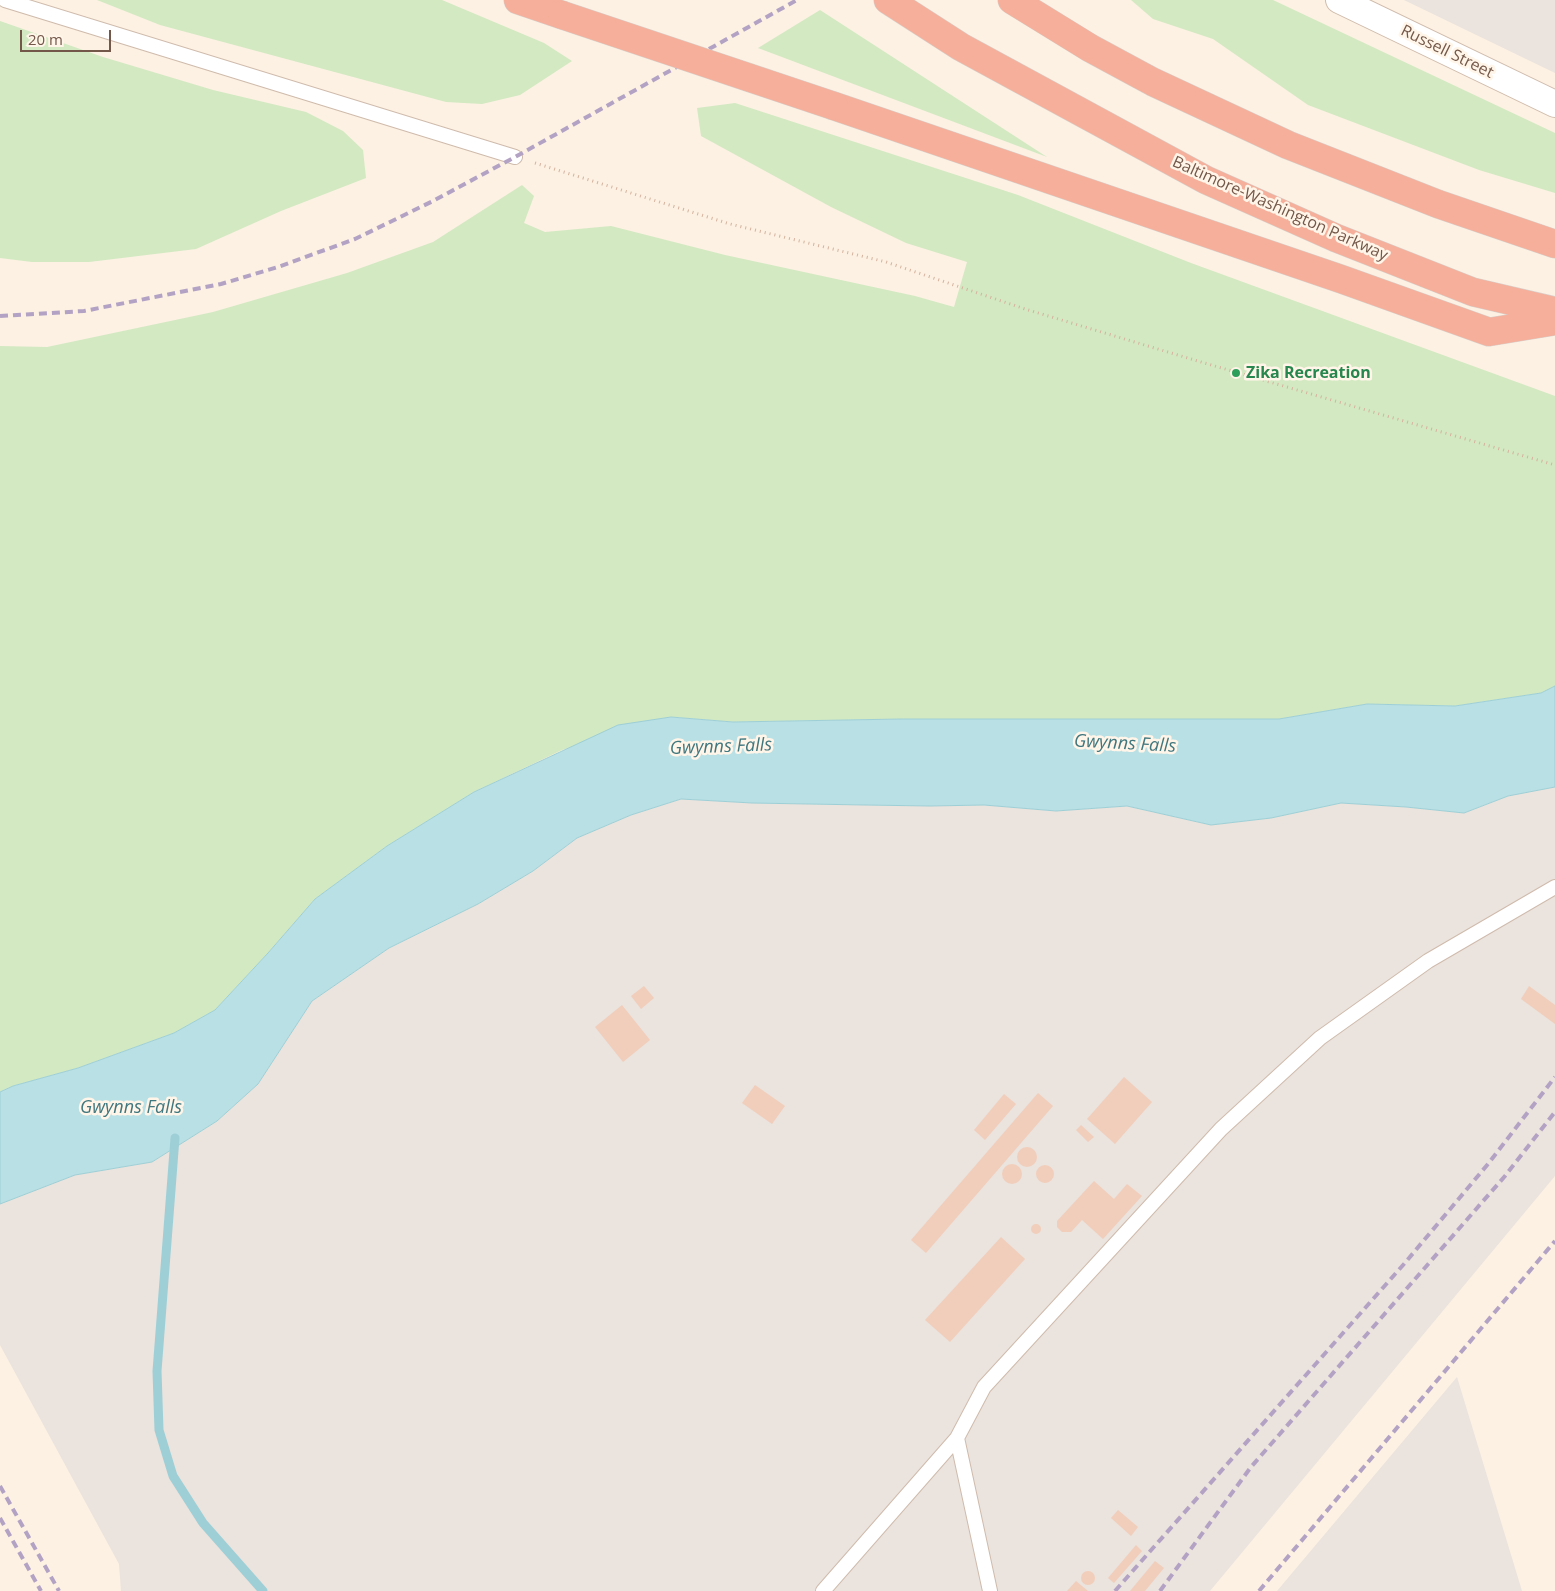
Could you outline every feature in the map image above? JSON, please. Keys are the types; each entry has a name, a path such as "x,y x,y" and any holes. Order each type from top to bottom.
{"highway":[{"path":"518,0 1341,279 1489,332 1555,321"},
{"path":"535,0 562,15"},
{"name":"Baltimore-Washington Parkway","path":"888,0 961,47 1206,180 1328,234 1473,292 1555,311"},
{"path":"1019,4 1090,48 1153,82 1288,145 1438,204 1555,244"}],"street":[{"name":"Russell Street","path":"1339,0 1555,104"}],"lane":[{"path":"5,0 516,157"},
{"path":"823,1591 957,1438 984,1387 1221,1129 1320,1038 1428,962 1555,887"},
{"path":"957,1438 990,1591"}],"path":[{"path":"516,157 730,224 886,262 1024,309 1555,464"}],"shaded area":[{"path":"1404,0 1555,0 1555,73"},
{"path":"1555,787 1555,1176 1210,1591 121,1591 119,1564 0,1345 0,1204 75,1175 152,1162 217,1121 258,1084 312,1001 389,948 478,904 533,871 577,838 631,815 681,799 752,803 984,805 1056,811 1127,806 1211,825 1271,818 1341,803 1464,813 1508,796"},
{"path":"1457,1377 1522,1591 1277,1591"}],"green space":[{"path":"97,0 442,0 544,43 572,61 520,95 482,104 446,102 160,25"},
{"path":"1131,0 1273,0 1555,133 1555,193 1479,170 1308,105 1213,39 1153,19"},
{"path":"820,10 1047,157 758,48"},
{"path":"0,21 103,57 213,90 306,112 343,131 363,150 366,178 281,211 196,249 89,262 32,262 0,258"},
{"path":"735,103 1018,195 1191,263 1555,396 1555,686 1541,693 1455,706 1367,704 1279,719 901,719 733,722 671,717 562,750 474,792 387,846 315,899 215,1010 174,1033 78,1068 13,1086 0,1092 0,346 47,347 213,312 347,273 433,242 522,185 534,196 524,223 545,232 611,226 725,255 915,296 954,307 967,262 906,243 831,207 701,136 697,108"}],"water":[{"name":"Gwynns Falls","path":"1555,686 1555,787 1508,796 1464,813 1341,803 1271,818 1211,825 1127,806 1056,811 984,805 752,803 681,799 631,815 577,838 533,871 478,904 389,948 312,1001 258,1084 217,1121 152,1162 75,1175 0,1204 0,1092 13,1086 78,1068 174,1033 215,1010 315,899 387,846 474,792 618,725 671,717 733,722 901,719 1279,719 1367,704 1455,706 1541,693"}],"building":[{"path":"644,986 654,998 641,1009 631,996"},
{"path":"1529,986 1555,1005 1555,1024 1521,999"},
{"path":"622,1005 650,1040 623,1062 595,1027"},
{"path":"1124,1077 1152,1102 1115,1144 1087,1119"},
{"path":"755,1085 785,1106 772,1124 742,1103"},
{"path":"1038,1093 1053,1106 926,1253 911,1240"},
{"path":"1004,1094 1016,1104 985,1140 974,1130"},
{"path":"1081,1125 1094,1137 1088,1142 1076,1130"},
{"path":"1027,1147 1034,1150 1037,1157 1034,1164 1027,1167 1020,1164 1017,1157 1020,1150"},
{"path":"1012,1164 1019,1167 1022,1174 1019,1181 1012,1184 1005,1181 1002,1174 1005,1167"},
{"path":"1041,1165 1049,1165 1054,1170 1052,1181 1041,1183 1036,1178 1036,1170"},
{"path":"1094,1181 1114,1199 1127,1184 1142,1196 1103,1239 1082,1220 1071,1232 1062,1232 1057,1227 1057,1221"},
{"path":"1034,1224 1038,1224 1041,1229 1040,1233 1034,1234 1031,1231 1031,1227"},
{"path":"1001,1237 1025,1259 950,1342 925,1320"},
{"path":"1118,1510 1138,1527 1131,1536 1111,1518"},
{"path":"1136,1545 1142,1551 1114,1583 1108,1578"},
{"path":"1155,1561 1164,1568 1145,1591 1130,1591"},
{"path":"1085,1571 1091,1571 1095,1578 1091,1585 1085,1585 1081,1581 1081,1575"},
{"path":"1076,1581 1088,1591 1067,1591"}],"waterway":[{"path":"175,1138 157,1371 159,1430 173,1476 203,1523 263,1591"}],"railway":[{"path":"0,316 84,311 221,284 278,267 355,239 433,201 515,157 797,0"},
{"path":"1115,1591 1404,1264 1488,1164 1555,1077"},
{"path":"1160,1591 1251,1467 1505,1176 1555,1112"},
{"path":"1259,1591 1555,1241"},
{"path":"0,1486 59,1591"},
{"path":"0,1518 41,1591"}],"place":[{"name":"Zika Recreation","path":"1236,373"}]}
